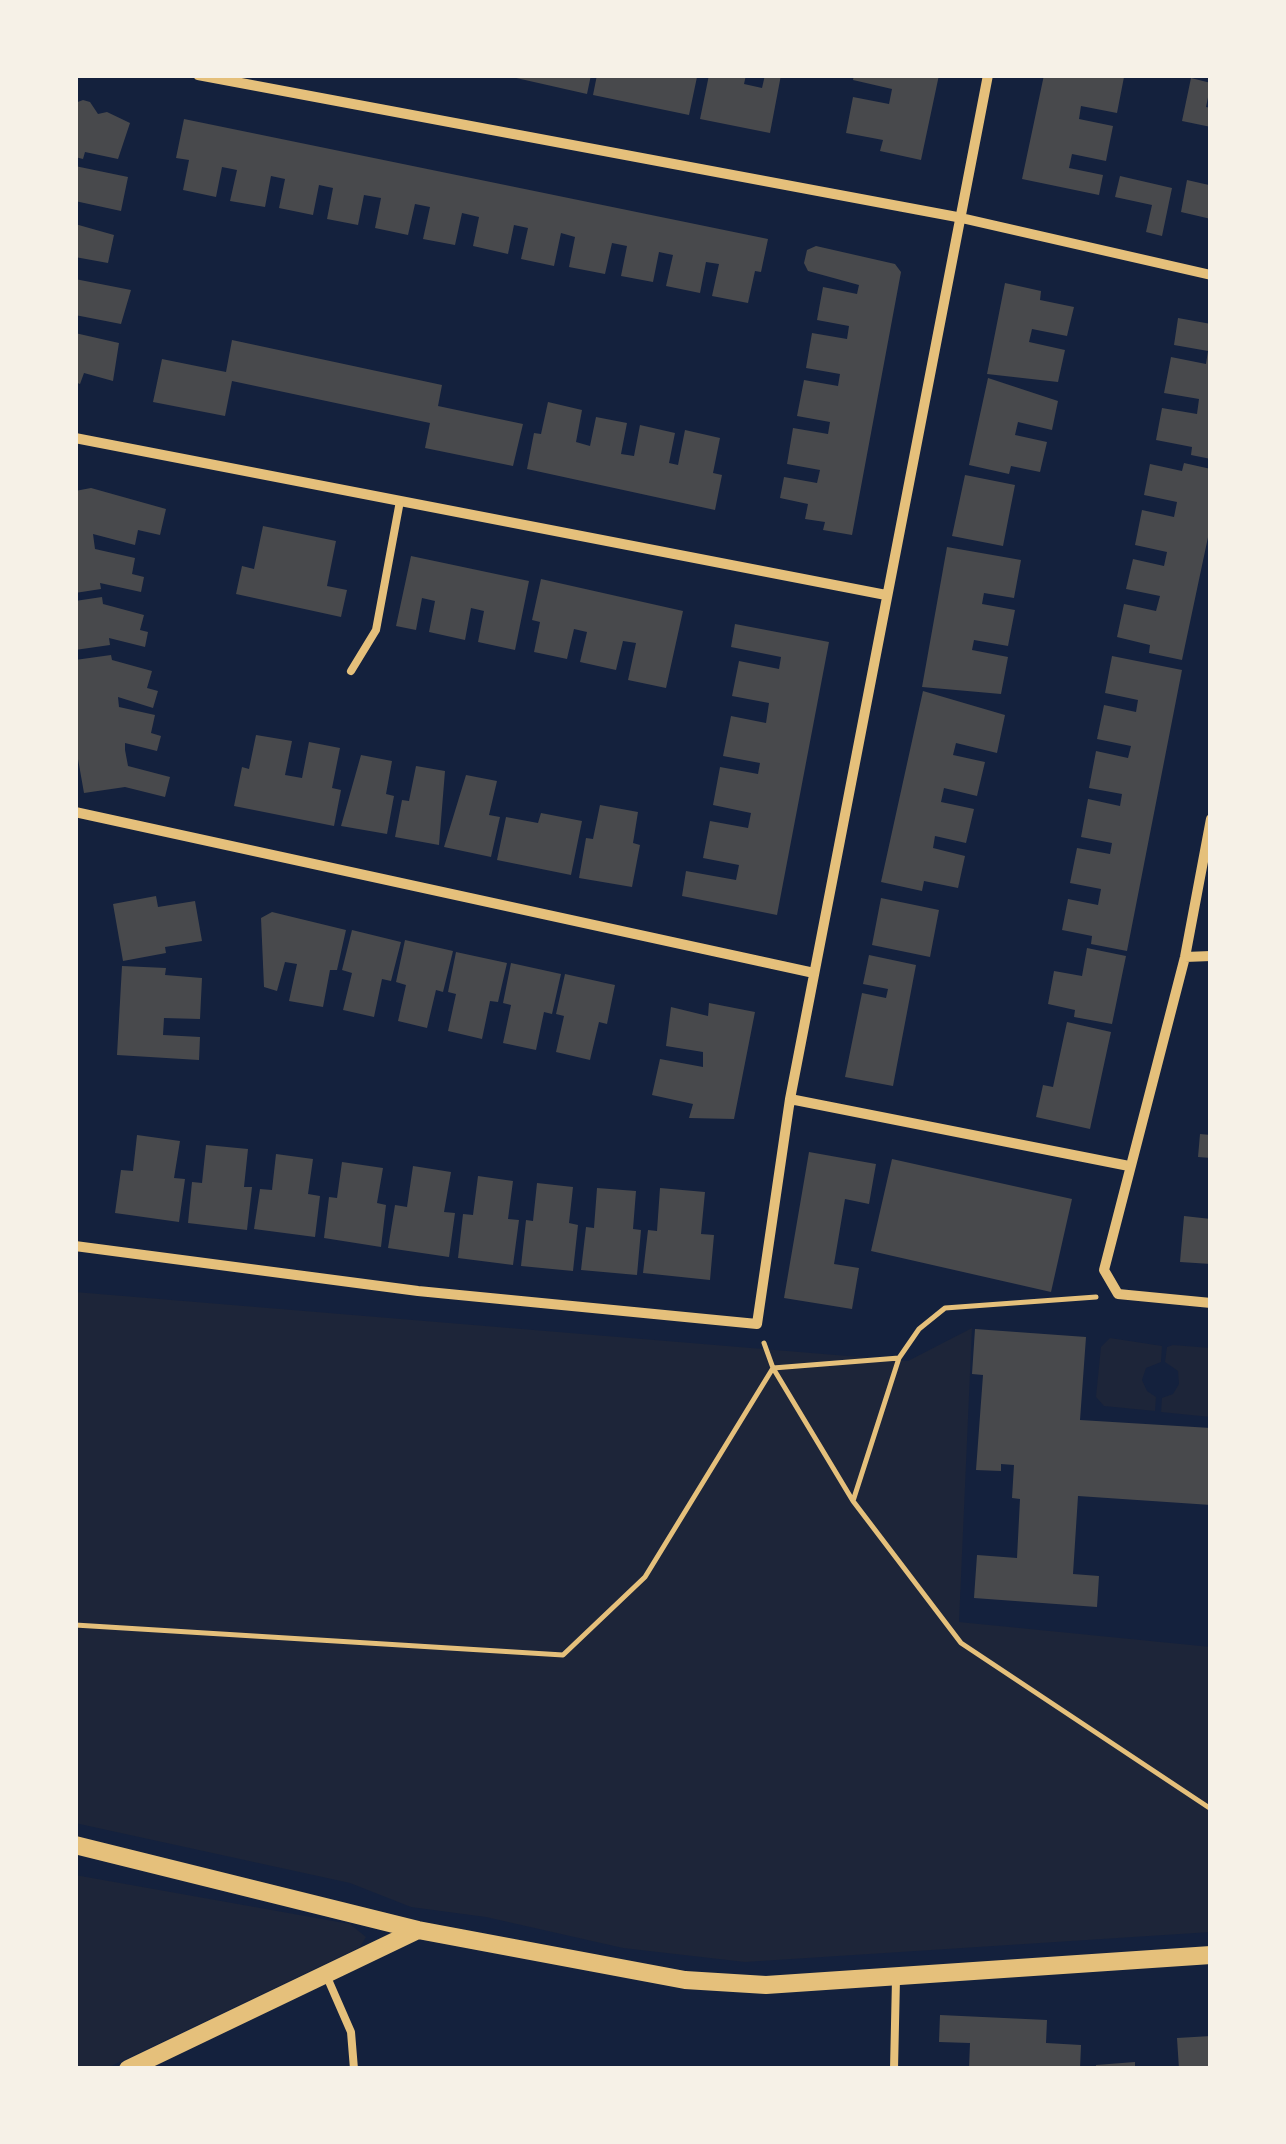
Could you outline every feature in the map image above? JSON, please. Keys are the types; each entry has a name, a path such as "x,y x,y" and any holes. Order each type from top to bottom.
{"street":[{"path":"198,75 957,217 1211,275"},
{"path":"75,1246 418,1291 757,1324 790,1099 957,217 988,75"},
{"path":"75,438 886,594"},
{"path":"75,812 814,972"},
{"path":"1211,819 1184,957 1104,1270 1118,1294 1211,1304"},
{"path":"1184,957 1211,956"},
{"path":"790,1099 1129,1166"},
{"path":"75,1845 418,1930 685,1980 766,1985 1211,1955"},
{"path":"128,2069 418,1930"}],"lane":[{"path":"352,671 376,630 400,501"},
{"path":"325,1973 351,2032 354,2069"},
{"path":"894,2069 896,1977"}],"path":[{"path":"854,1500 898,1358 919,1329 944,1308 1068,1302 1118,1294"},
{"path":"757,1324 773,1368 854,1500 961,1643 1211,1809"},
{"path":"773,1368 898,1358"},
{"path":"75,1625 563,1655 644,1577 773,1368"}],"shaded area":[{"path":"75,1292 908,1361 972,1328 959,1622 1211,1647 1211,1932 745,1962 623,1948 486,1917 411,1907 350,1883 75,1823"},
{"path":"1110,1338 1162,1346 1161,1362 1146,1368 1142,1380 1147,1391 1156,1397 1155,1411 1104,1406 1096,1397 1101,1347"},
{"path":"1167,1347 1211,1348 1211,1417 1161,1412 1162,1398 1173,1394 1179,1384 1178,1371 1165,1362"},
{"path":"75,1875 350,1924 366,1937 360,1947 105,2069 75,2069"}],"building":[{"path":"503,75 591,75 587,94"},
{"path":"597,75 697,77 689,115 593,95"},
{"path":"709,75 746,75 744,84 762,88 765,75 781,75 770,133 700,119"},
{"path":"854,75 939,75 921,160 880,151 883,140 846,133 853,97 889,104 892,89 853,80"},
{"path":"1044,75 1124,77 1117,113 1081,106 1079,119 1113,126 1106,161 1072,154 1069,168 1103,175 1099,195 1022,179"},
{"path":"1191,78 1211,83 1206,107 1211,108 1211,127 1182,121"},
{"path":"90,102 98,114 107,112 130,123 118,159 85,152 83,159 75,157 75,103"},
{"path":"184,119 768,239 761,272 755,271 748,303 712,296 719,264 706,262 700,293 666,286 673,255 659,252 653,282 621,276 627,246 612,243 605,274 569,267 575,237 561,233 554,266 521,259 528,228 514,225 508,254 473,246 479,217 462,213 455,245 423,239 430,207 415,204 408,235 375,228 381,198 364,195 358,225 327,219 333,188 319,185 313,215 279,208 285,179 271,176 265,207 230,201 237,170 222,167 216,197 183,190 189,160 176,158"},
{"path":"75,166 128,177 121,211 75,201"},
{"path":"1120,176 1172,188 1162,236 1146,232 1152,205 1115,197"},
{"path":"1187,180 1209,185 1211,219 1181,212"},
{"path":"75,224 114,235 108,263 75,257"},
{"path":"816,246 895,264 901,272 852,535 823,530 825,522 805,519 808,504 780,498 784,477 817,483 820,470 787,464 793,428 828,434 830,422 797,416 804,380 838,386 840,374 806,368 812,333 847,339 849,326 817,320 823,287 857,294 859,285 808,271 804,263 807,250"},
{"path":"75,279 131,290 121,324 75,315"},
{"path":"1005,283 1041,291 1040,300 1074,307 1067,336 1032,329 1029,342 1065,350 1058,382 987,374"},
{"path":"1178,318 1211,324 1211,459 1191,455 1192,447 1156,440 1162,408 1197,414 1199,399 1164,393 1171,357 1206,364 1208,351 1174,345"},
{"path":"75,333 119,343 113,381 84,373 80,384 75,382"},
{"path":"232,340 442,385 438,406 523,424 513,466 425,448 430,423 232,381 225,416 153,402 162,359 226,372"},
{"path":"988,378 1058,401 1052,430 1018,422 1015,435 1047,442 1040,472 1011,466 1009,474 969,465"},
{"path":"548,402 582,410 576,442 590,446 596,417 627,423 621,454 634,456 640,425 675,433 669,463 678,465 685,430 720,438 713,473 722,475 715,510 527,469 534,433 541,434"},
{"path":"1184,463 1211,469 1211,523 1182,660 1149,653 1150,645 1117,637 1124,604 1156,611 1160,596 1126,589 1133,559 1164,566 1167,552 1135,545 1142,510 1174,517 1177,502 1144,495 1150,464 1182,471"},
{"path":"965,475 1015,485 1003,546 952,536"},
{"path":"91,488 166,509 160,535 138,530 135,545 93,534 95,549 135,558 132,574 144,577 141,592 100,583 101,589 75,593 75,491"},
{"path":"263,526 336,541 327,586 347,590 341,617 236,594 242,566 254,569"},
{"path":"947,547 1021,560 1014,598 984,593 982,604 1015,610 1008,646 974,640 972,650 1008,657 1001,694 922,687"},
{"path":"411,556 529,581 515,650 478,642 484,611 471,608 465,640 429,632 435,601 422,598 416,630 396,626"},
{"path":"541,579 683,611 666,688 628,680 636,643 623,641 616,670 580,662 587,632 574,629 567,659 534,652 540,622 532,620"},
{"path":"102,597 103,604 144,615 140,630 148,632 145,647 109,638 110,645 75,650 75,601"},
{"path":"735,624 829,642 777,915 682,896 686,871 736,880 739,865 703,858 710,821 748,828 751,813 713,805 720,767 758,774 760,763 723,756 731,716 766,723 769,703 732,696 739,661 779,669 781,657 731,647"},
{"path":"111,655 112,660 152,671 147,688 158,691 153,708 118,697 119,707 155,715 151,733 161,736 157,751 125,743 125,750 128,766 170,777 165,797 125,787 84,793 75,742 75,660"},
{"path":"1112,656 1182,670 1127,951 1091,944 1092,936 1062,930 1068,899 1098,905 1101,889 1070,883 1077,848 1110,854 1112,843 1081,837 1088,799 1120,806 1122,794 1089,788 1096,751 1128,758 1131,746 1097,739 1104,705 1136,712 1138,700 1105,693"},
{"path":"923,691 1005,715 997,753 956,743 953,755 985,762 977,796 944,788 941,802 974,809 966,843 935,836 933,848 965,856 958,888 924,881 922,891 881,882"},
{"path":"256,735 292,741 285,775 302,778 309,742 340,748 332,788 341,790 334,826 234,806 242,767 249,769"},
{"path":"361,755 392,761 386,794 394,796 387,834 341,826"},
{"path":"416,766 445,771 439,845 395,837 402,800 409,801"},
{"path":"466,775 497,781 489,815 500,817 491,857 444,847"},
{"path":"600,805 638,812 633,843 640,845 632,887 579,878 586,838 593,839"},
{"path":"541,813 582,821 571,875 497,860 506,817 538,823"},
{"path":"156,896 158,907 195,901 202,941 165,947 166,953 123,961 113,904"},
{"path":"881,898 939,910 930,957 872,945"},
{"path":"272,912 346,930 337,970 330,970 323,1007 289,1001 297,964 285,962 277,991 264,987 261,918"},
{"path":"352,930 401,942 391,981 382,979 374,1017 343,1010 352,973 342,970"},
{"path":"405,940 453,951 443,992 436,990 427,1028 398,1021 406,985 396,982"},
{"path":"1087,948 1126,956 1112,1024 1074,1017 1075,1010 1048,1004 1054,971 1082,976"},
{"path":"456,952 507,963 498,1002 490,1001 482,1039 448,1031 456,994 448,992"},
{"path":"869,955 916,965 893,1086 845,1077 862,993 886,998 888,989 863,984"},
{"path":"511,963 561,974 552,1014 544,1012 536,1050 503,1043 511,1005 503,1003"},
{"path":"122,966 166,968 165,975 202,978 200,1019 164,1018 163,1035 200,1037 199,1060 117,1055"},
{"path":"565,974 615,985 607,1024 599,1022 590,1060 556,1052 564,1016 556,1014"},
{"path":"709,1003 755,1012 734,1119 689,1118 693,1104 652,1095 660,1059 703,1067 703,1052 666,1046 671,1007 708,1016"},
{"path":"1067,1022 1111,1032 1090,1129 1036,1117 1043,1085 1053,1087"},
{"path":"1200,1134 1211,1135 1211,1158 1198,1157"},
{"path":"137,1135 180,1141 174,1178 185,1179 179,1222 115,1213 121,1170 133,1171"},
{"path":"206,1145 248,1149 244,1187 252,1187 247,1230 188,1223 192,1182 202,1183"},
{"path":"809,1152 876,1164 869,1204 845,1199 834,1264 859,1268 852,1309 784,1298"},
{"path":"276,1154 313,1159 308,1194 320,1196 315,1237 254,1229 260,1189 272,1190"},
{"path":"892,1159 1072,1199 1051,1292 871,1251"},
{"path":"342,1162 383,1168 377,1203 386,1205 381,1247 324,1238 329,1197 337,1198"},
{"path":"413,1166 451,1172 444,1212 455,1213 449,1257 388,1248 395,1205 407,1207"},
{"path":"478,1176 513,1181 508,1219 519,1220 513,1265 458,1258 463,1214 473,1215"},
{"path":"537,1183 573,1187 569,1223 578,1225 573,1271 521,1266 526,1220 533,1221"},
{"path":"597,1188 636,1191 633,1229 641,1230 637,1275 581,1270 586,1227 594,1228"},
{"path":"660,1188 705,1192 701,1234 714,1235 710,1280 643,1273 648,1230 657,1231"},
{"path":"1184,1216 1211,1219 1211,1264 1180,1262"},
{"path":"975,1329 1086,1337 1080,1420 1211,1428 1211,1505 1078,1496 1073,1574 1099,1576 1097,1607 974,1598 977,1555 1017,1558 1020,1499 1012,1498 1014,1465 1001,1464 1001,1471 976,1470 983,1375 972,1374"},
{"path":"940,2015 1047,2020 1046,2043 1081,2045 1080,2069 969,2069 970,2043 939,2042"},
{"path":"1211,2036 1211,2069 1179,2069 1177,2038"},
{"path":"1135,2062 1135,2069 1096,2069 1096,2065"}]}
